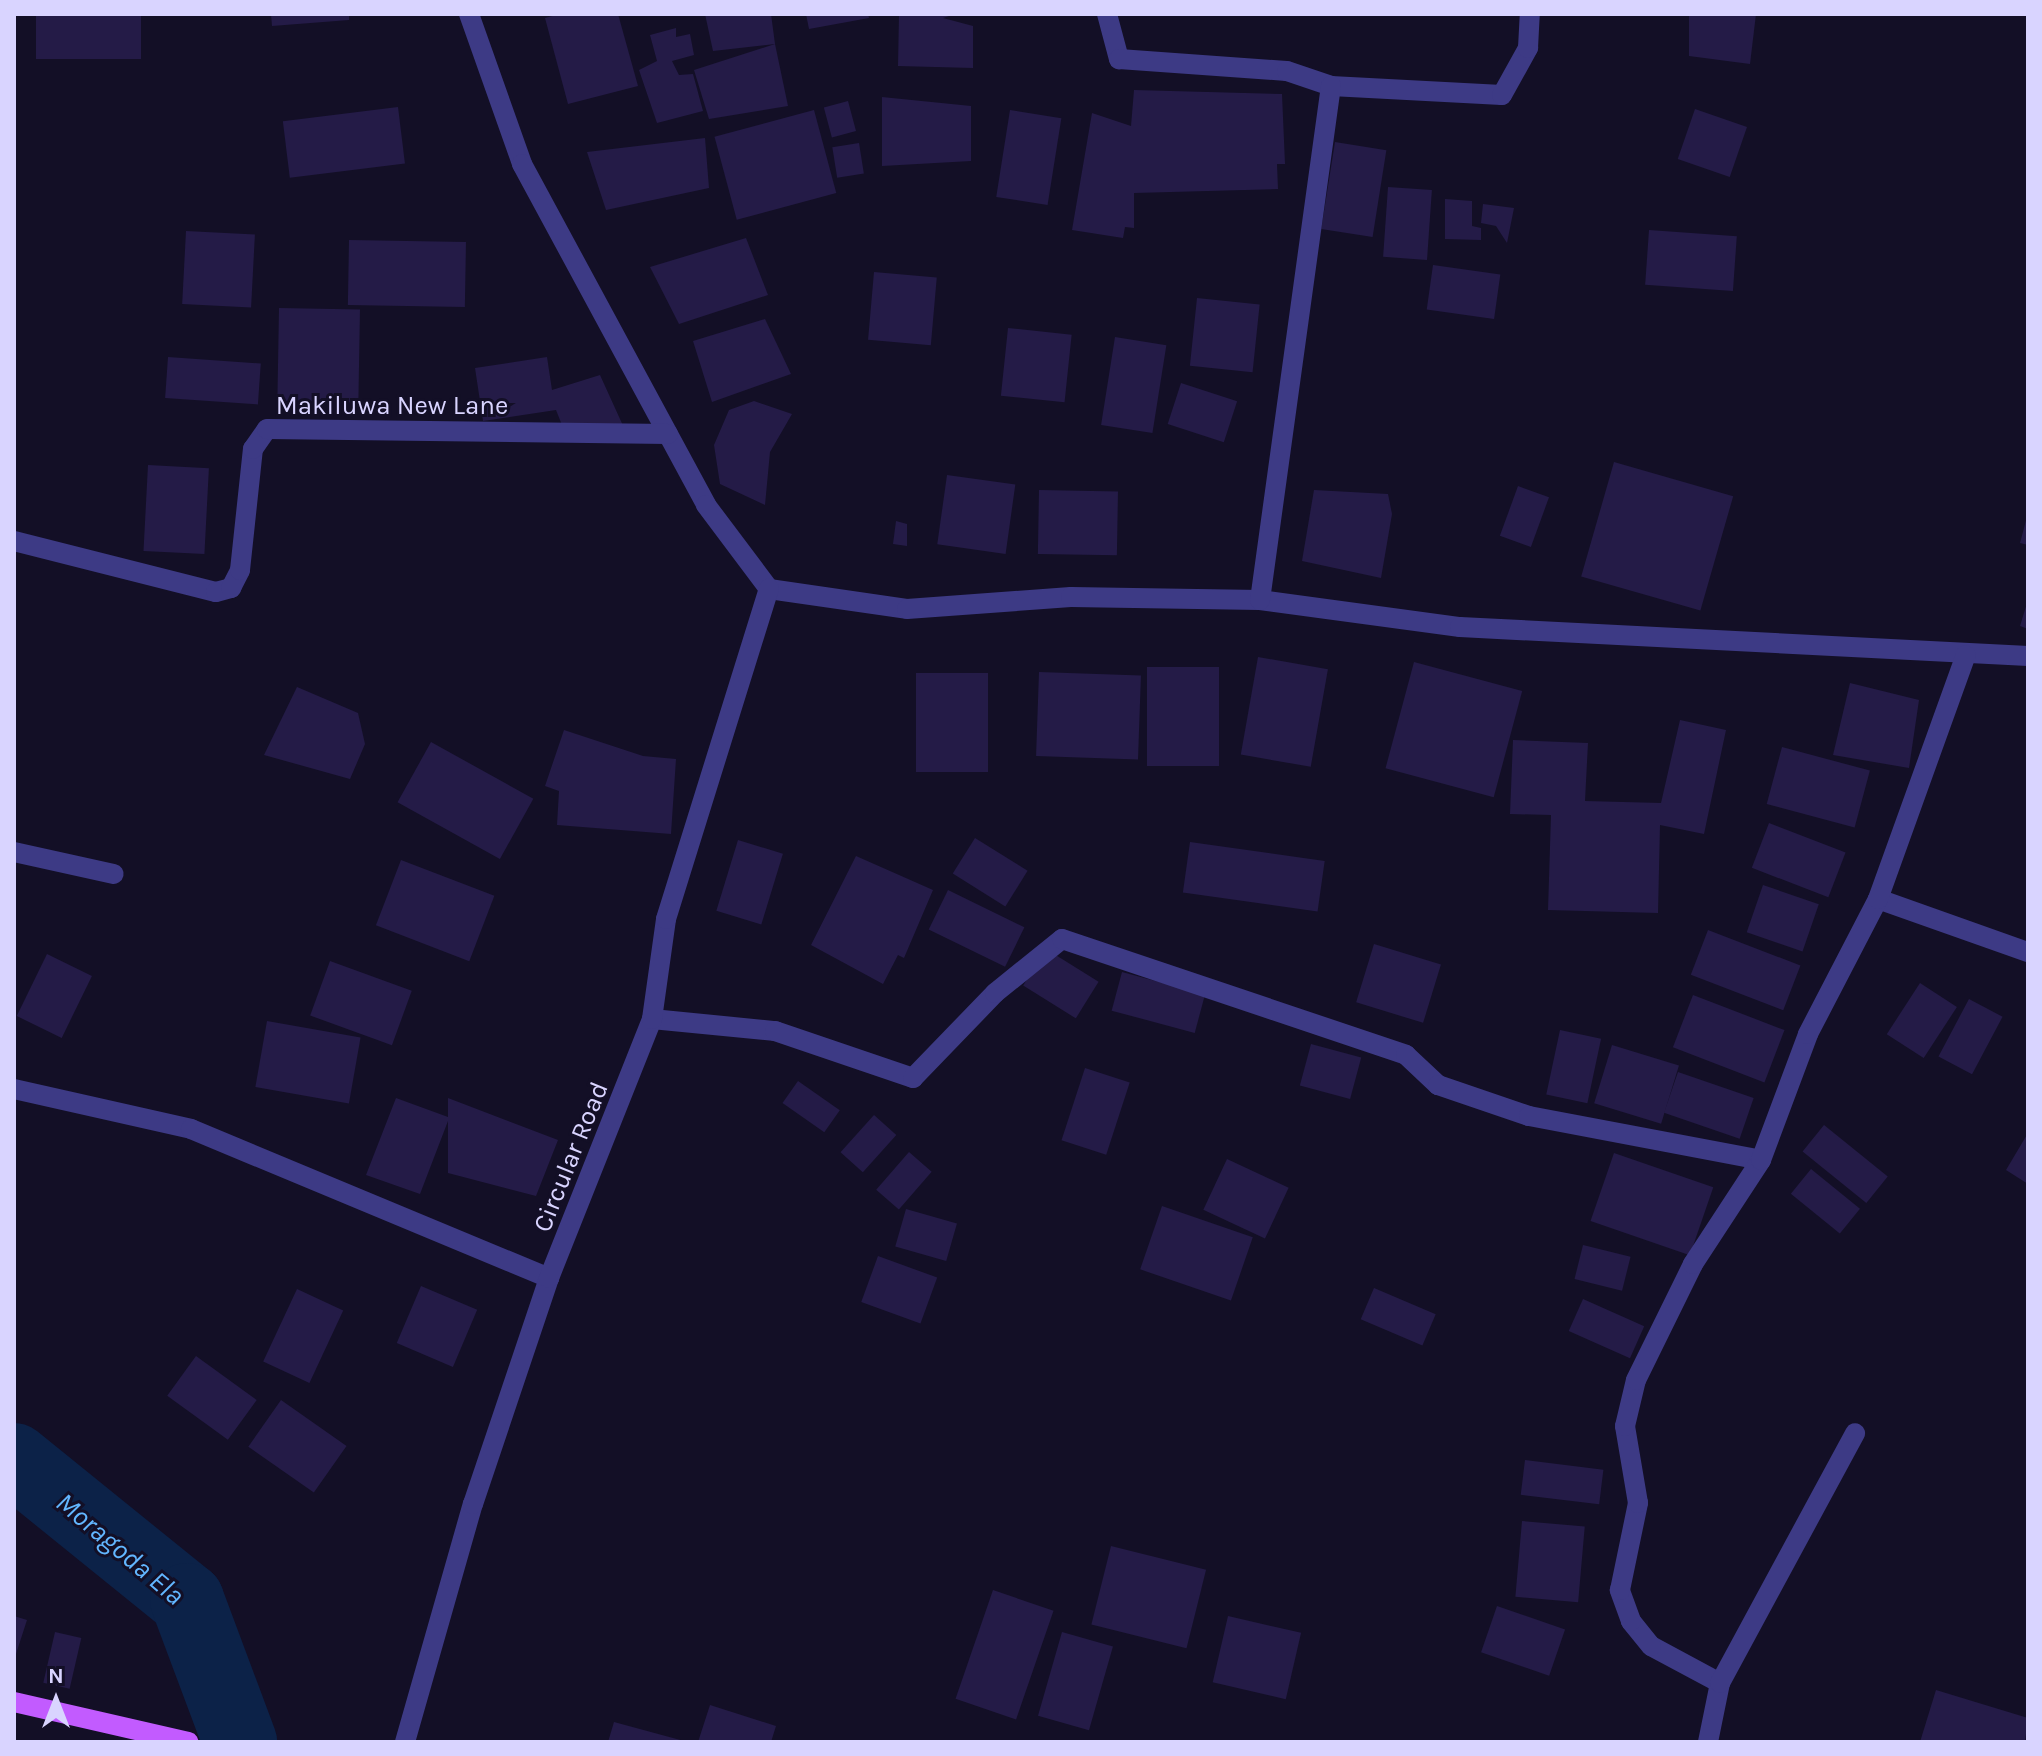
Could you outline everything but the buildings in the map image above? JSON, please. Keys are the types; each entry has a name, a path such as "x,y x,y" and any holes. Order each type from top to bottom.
{"main road":[{"path":"14,1702 107,1725 133,1736 188,1742"}],"street":[{"path":"469,14 522,164 706,505 769,589 907,609 1071,597 1260,600 1460,627 2028,656"},
{"path":"1107,14 1119,59 1287,71 1331,86 1502,95 1528,48 1530,14"},
{"path":"1260,600 1331,86"},
{"name":"Makiluwa New Lane","path":"14,541 216,592 231,588 240,570 253,449 267,429 668,434"},
{"name":"Circular Road","path":"405,1742 473,1504 549,1278 652,1019 666,919 769,589"},
{"path":"1720,1683 1651,1646 1631,1621 1620,1590 1638,1503 1625,1426 1636,1380 1693,1264 1761,1160 1808,1034 1878,899 1966,655"},
{"path":"14,852 114,874"},
{"path":"1878,899 2028,952"},
{"path":"652,1019 775,1031 913,1078 995,993 1062,939 1406,1055 1438,1085 1529,1116 1761,1160"},
{"path":"14,1089 191,1129 549,1278"},
{"path":"1708,1742 1720,1683 1855,1433"}],"waterway":[{"name":"Moragoda Ela","path":"14,1460 187,1600 240,1742"}]}
